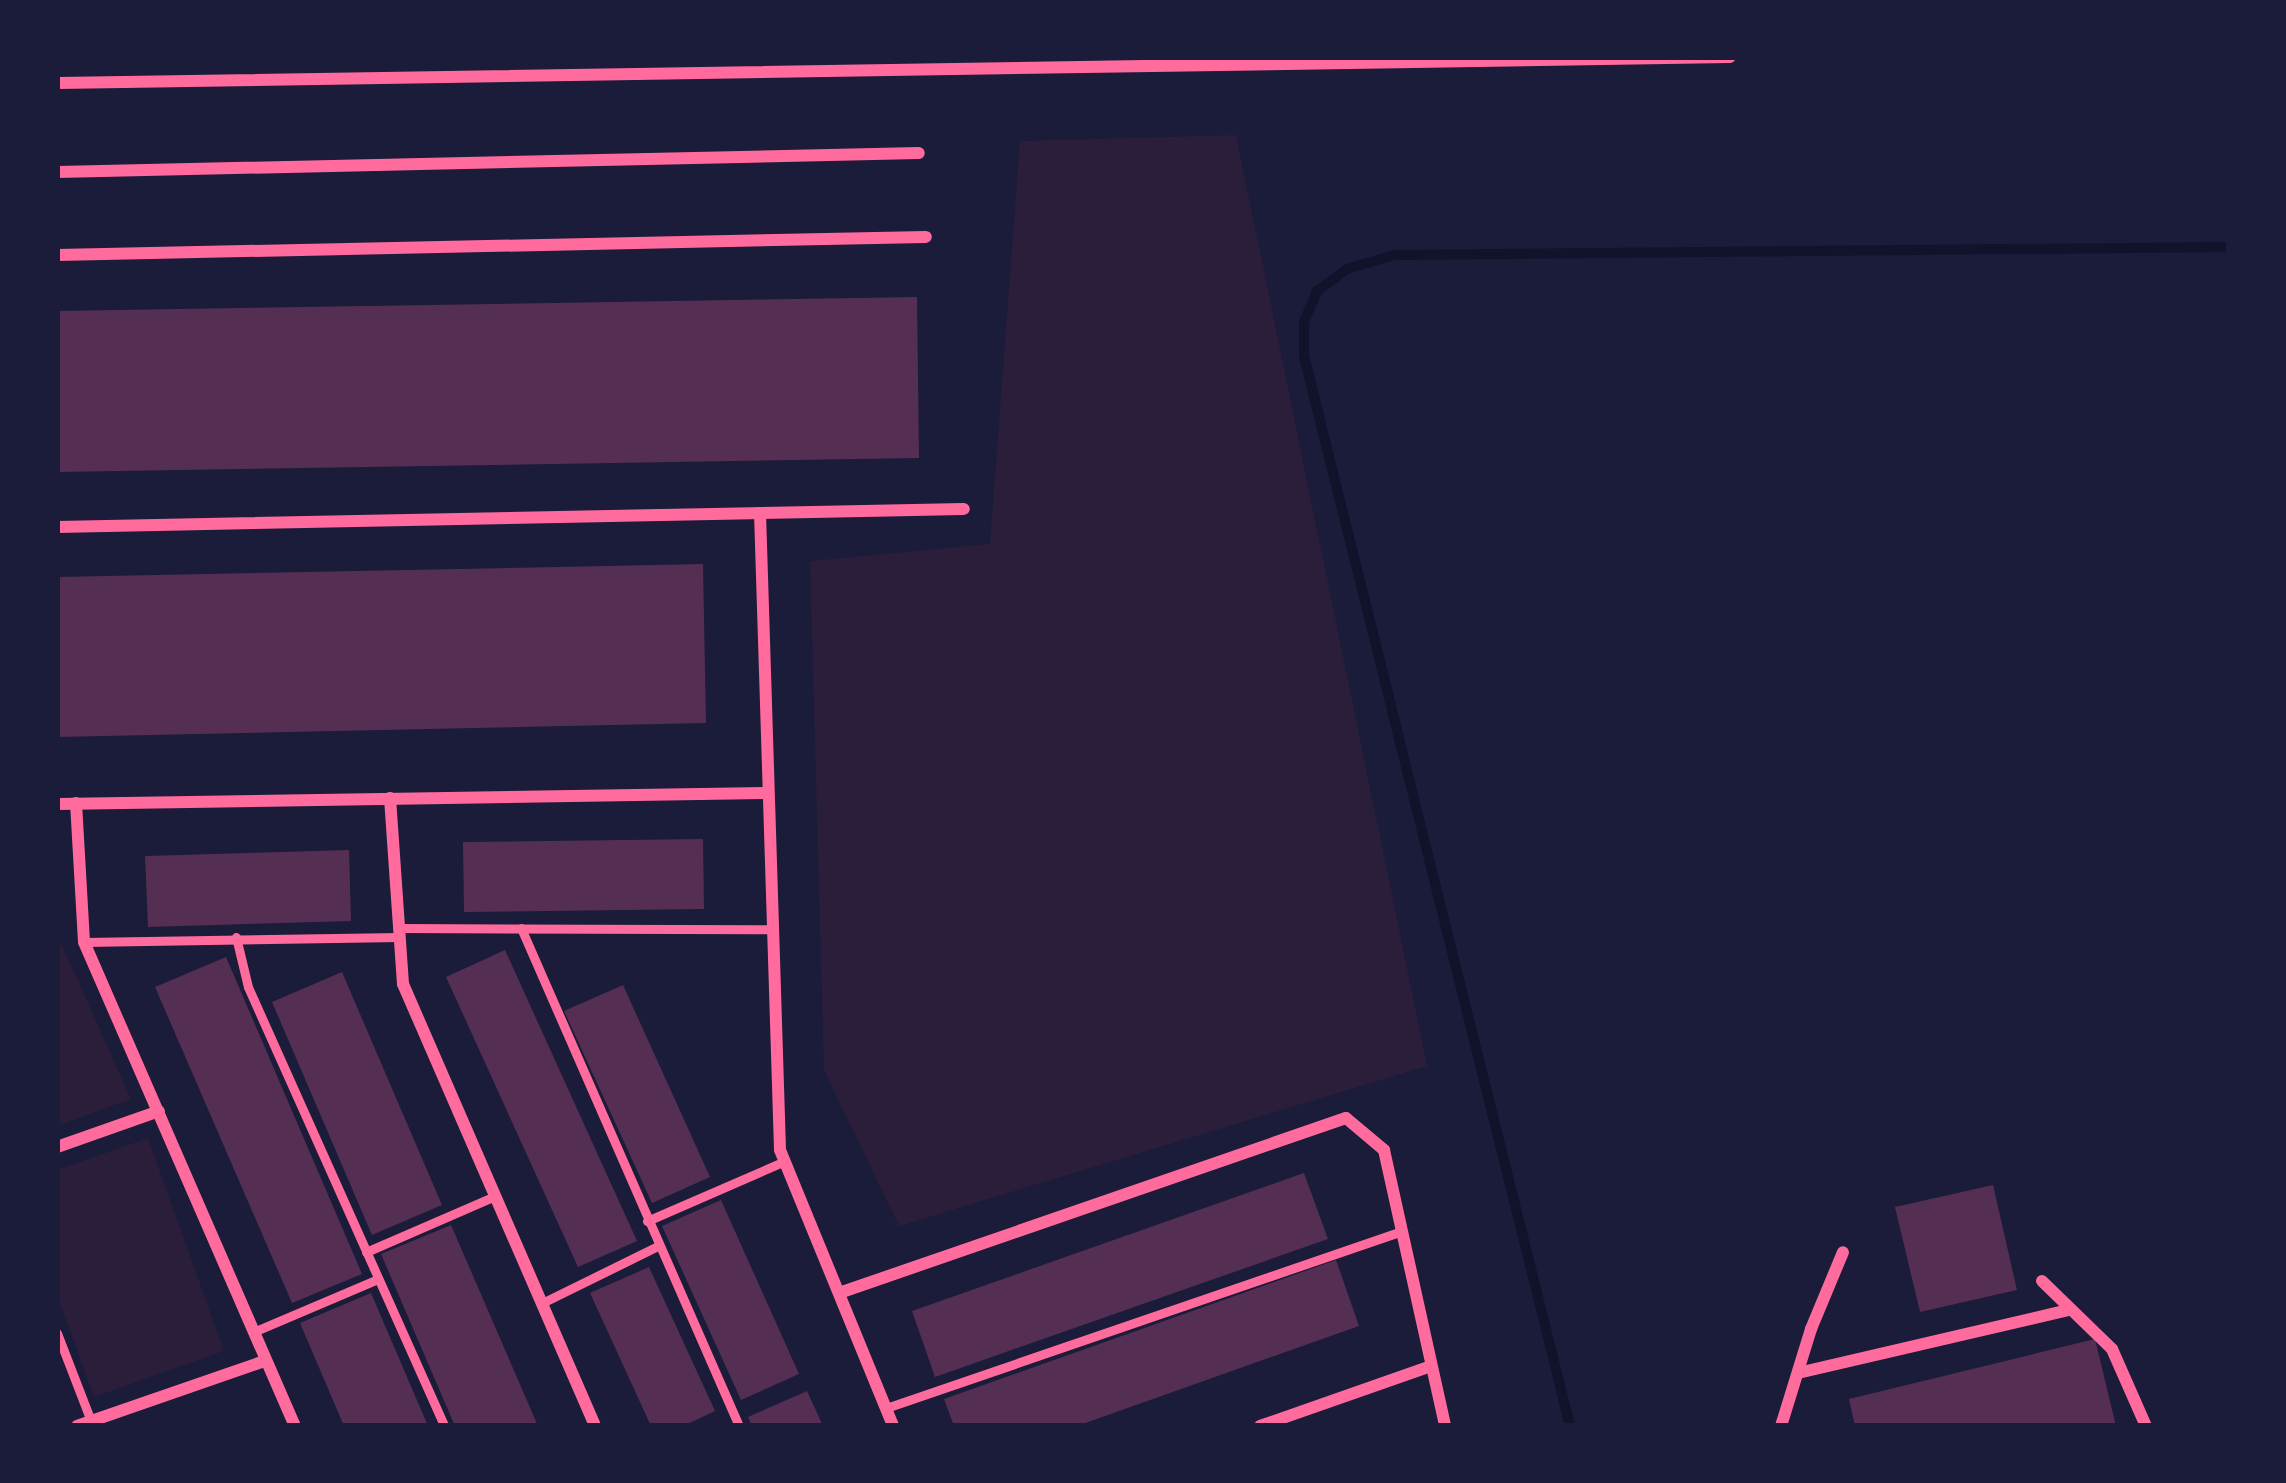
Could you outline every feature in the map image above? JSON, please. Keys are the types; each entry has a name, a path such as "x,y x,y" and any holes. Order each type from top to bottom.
{"street":[{"path":"57,83 681,64 1730,57"},
{"path":"57,172 919,153"},
{"path":"57,255 926,237"},
{"path":"57,527 964,509"},
{"path":"760,513 780,1150 893,1426"},
{"path":"57,804 767,793"},
{"path":"390,798 403,984 595,1426"},
{"path":"76,803 84,942 295,1426"},
{"path":"57,1147 160,1112"},
{"path":"842,1292 1346,1118 1384,1150 1445,1426"},
{"path":"1781,1426 1844,1252"},
{"path":"2042,1281 2112,1349 2146,1426"},
{"path":"1798,1372 2068,1310"},
{"path":"84,1424 265,1361"},
{"path":"1260,1426 1431,1366"}],"lane":[{"path":"84,942 521,928 772,929"},
{"path":"521,928 739,1426"},
{"path":"236,937 248,987 444,1426"},
{"path":"647,1221 785,1162"},
{"path":"366,1252 496,1196"},
{"path":"886,1408 1402,1231"},
{"path":"542,1303 658,1246"},
{"path":"253,1332 378,1279"},
{"path":"57,1334 84,1424"}],"shaded area":[{"path":"1236,135 1427,1066 899,1226 824,1070 810,561 990,544 1020,141"},
{"path":"57,934 131,1099 57,1126"},
{"path":"148,1138 224,1351 94,1397 57,1295 57,1170"}],"building":[{"path":"917,297 919,458 57,472 57,311"},
{"path":"703,564 706,723 57,737 57,577"},
{"path":"703,839 704,909 464,912 463,842"},
{"path":"349,850 351,921 148,927 145,856"},
{"path":"505,950 637,1241 578,1267 446,977"},
{"path":"226,957 362,1274 292,1303 155,987"},
{"path":"342,972 442,1205 372,1235 272,1002"},
{"path":"623,985 710,1177 652,1203 564,1011"},
{"path":"1304,1173 1328,1239 935,1377 912,1311"},
{"path":"1993,1185 2017,1290 1920,1312 1895,1207"},
{"path":"721,1200 799,1374 741,1400 662,1226"},
{"path":"451,1225 538,1426 455,1426 381,1254"},
{"path":"1336,1260 1359,1326 1077,1426 954,1426 944,1399"},
{"path":"649,1267 715,1411 683,1426 651,1426 590,1293"},
{"path":"371,1293 428,1426 344,1426 300,1323"},
{"path":"2095,1339 2116,1426 1855,1426 1849,1399"},
{"path":"807,1391 823,1426 752,1426 748,1417"}],"waterway":[{"path":"1570,1426 1304,356 1304,322 1317,291 1347,269 1394,255 2229,247"}]}
